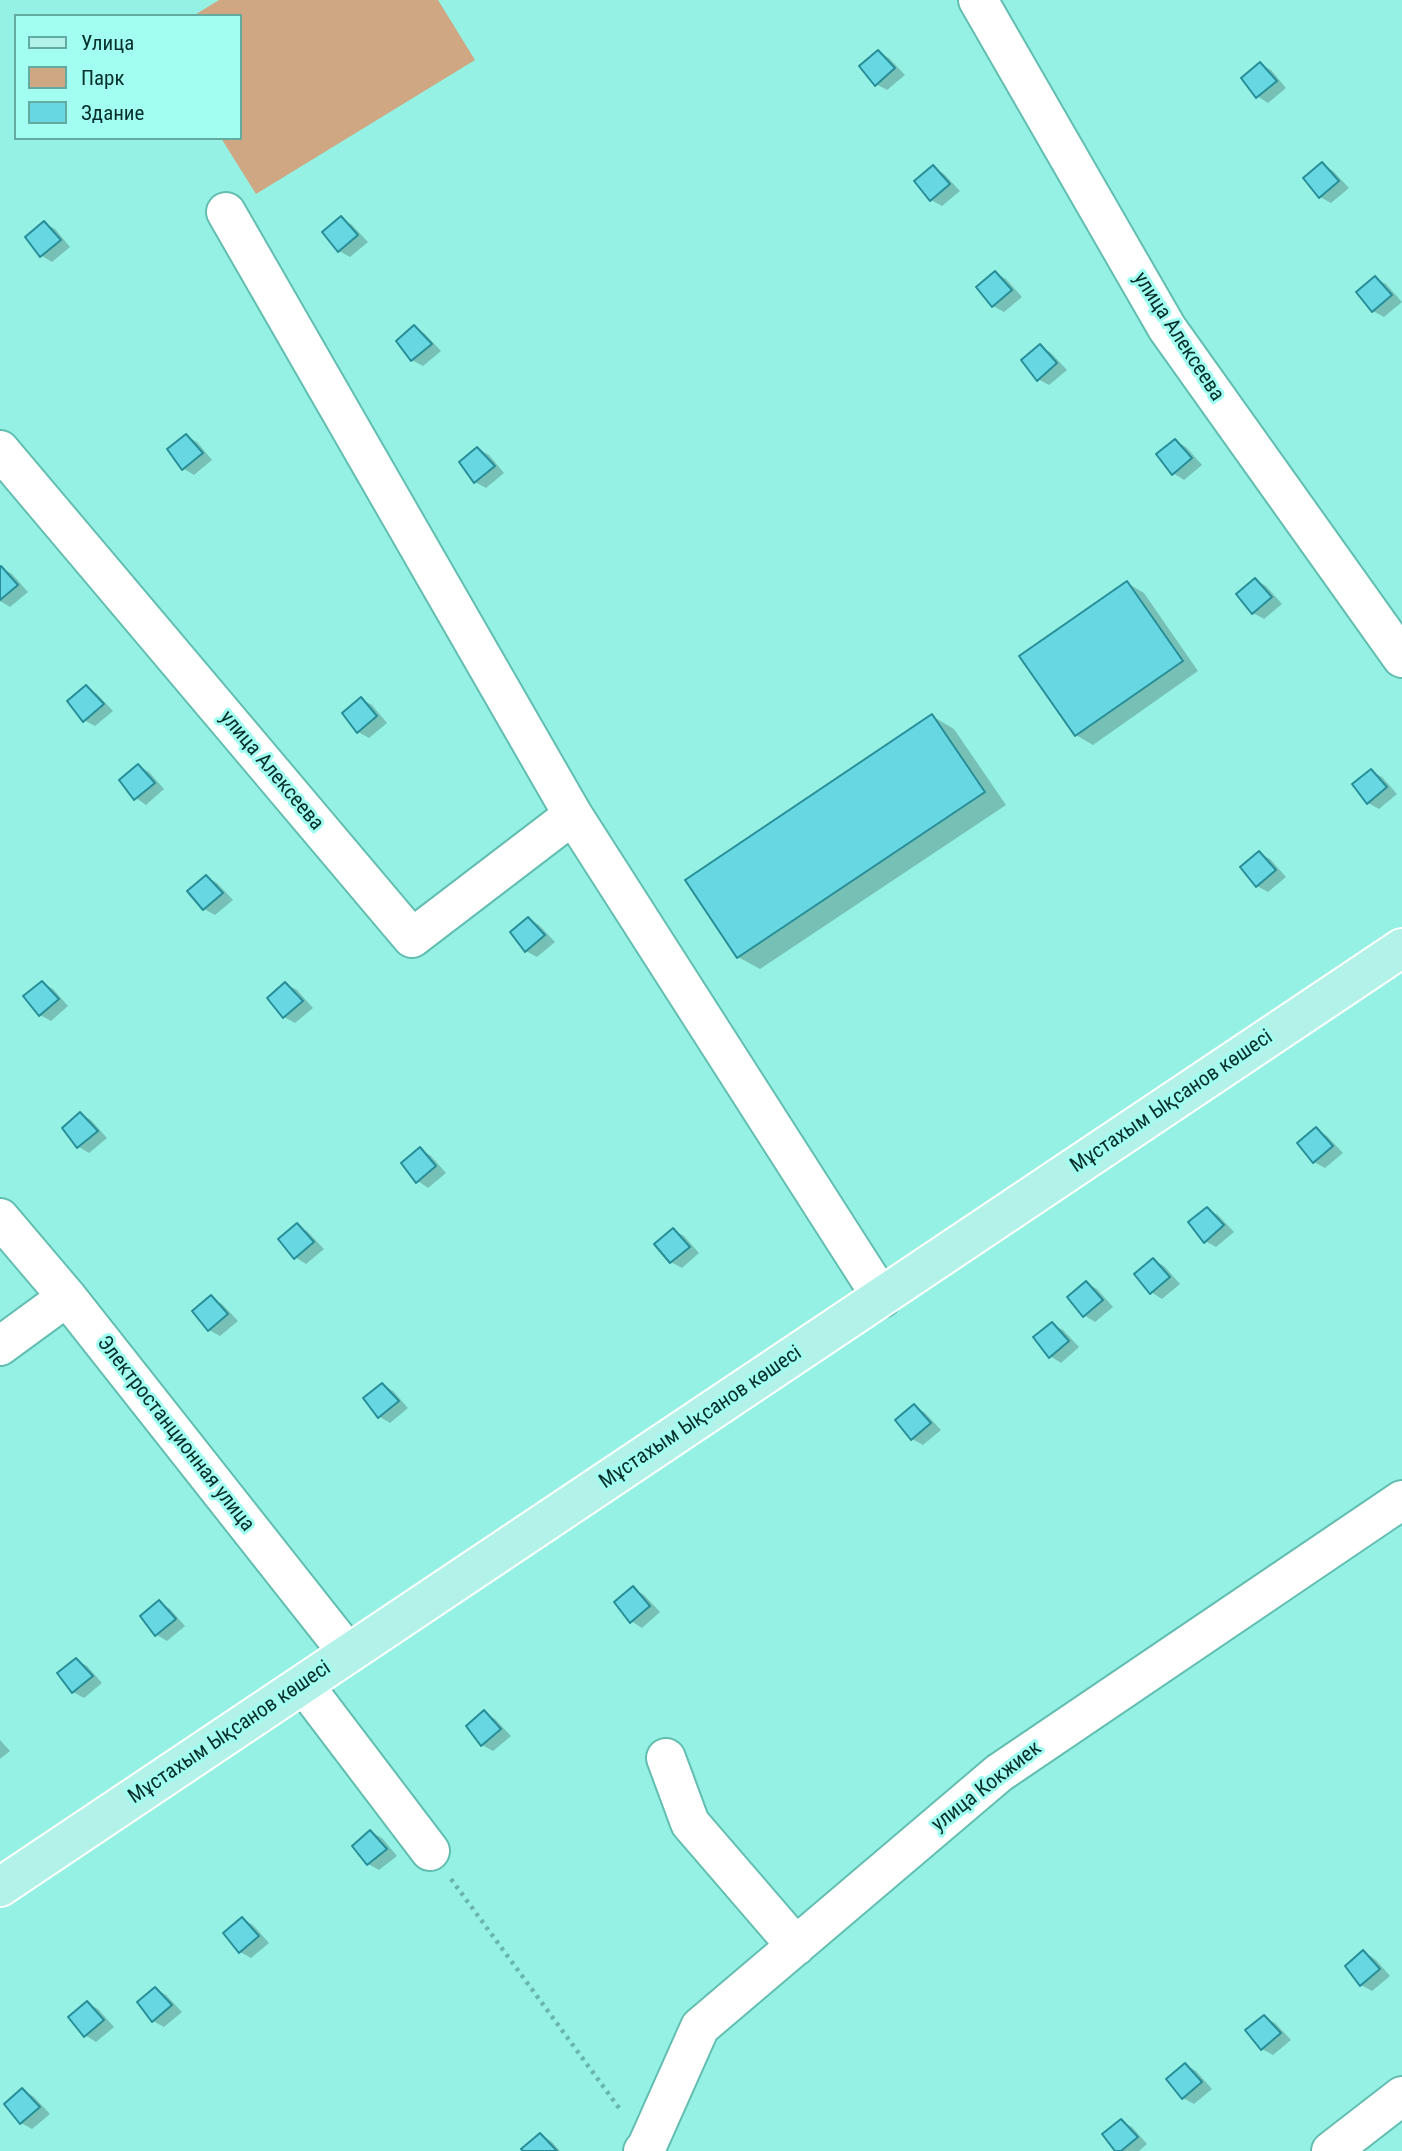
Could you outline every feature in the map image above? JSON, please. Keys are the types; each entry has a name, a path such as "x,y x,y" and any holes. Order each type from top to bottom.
{"main road":[{"name":"Мұстахым Ықсанов көшесі","path":"0,1887 1402,948"}],"street":[{"name":"улица Алексеева","path":"978,0 1167,328 1402,658"},
{"path":"226,212 573,815 882,1297"},
{"name":"улица Алексеева","path":"0,450 412,938 573,815"},
{"name":"Электростанционная улица","path":"0,1218 66,1297 348,1653"},
{"path":"0,1346 66,1297"},
{"name":"улица Кокжиек","path":"650,2149 700,2027 999,1773 1402,1500"},
{"path":"304,1685 430,1850"},
{"path":"666,1758 690,1823 796,1946"},
{"path":"1331,2151 1402,2096"}],"path":[{"path":"430,1850 650,2149"}],"green space":[{"path":"219,0 438,0 475,60 256,194 222,140 242,140 242,14 196,14"}],"building":[{"path":"878,50 895,68 875,86 859,66"},
{"path":"1260,62 1277,81 1256,98 1241,78"},
{"path":"1322,162 1339,181 1319,198 1303,178"},
{"path":"933,165 950,184 930,201 914,181"},
{"path":"341,216 358,235 338,252 322,232"},
{"path":"44,221 61,240 40,257 25,237"},
{"path":"995,271 1012,290 992,307 976,287"},
{"path":"1375,276 1392,295 1372,312 1356,292"},
{"path":"414,325 432,344 411,361 396,341"},
{"path":"1040,344 1057,363 1037,381 1021,360"},
{"path":"186,434 203,453 182,470 167,449"},
{"path":"1175,439 1192,458 1172,475 1156,454"},
{"path":"477,447 495,466 474,483 459,462"},
{"path":"0,567 18,585 0,600"},
{"path":"1255,578 1272,597 1252,614 1236,594"},
{"path":"1127,581 1183,661 1075,736 1019,656"},
{"path":"86,685 104,704 83,722 67,701"},
{"path":"361,697 377,716 357,733 342,713"},
{"path":"932,714 985,792 737,958 685,880"},
{"path":"138,764 155,783 134,800 119,780"},
{"path":"1371,769 1387,787 1367,804 1352,784"},
{"path":"1259,851 1276,870 1256,887 1240,867"},
{"path":"206,875 223,893 203,910 187,891"},
{"path":"528,917 545,935 525,952 510,932"},
{"path":"42,981 59,999 39,1016 23,996"},
{"path":"285,982 303,1001 283,1018 267,998"},
{"path":"80,1112 98,1131 77,1148 62,1128"},
{"path":"1316,1127 1333,1146 1313,1163 1297,1143"},
{"path":"420,1147 436,1166 416,1183 401,1163"},
{"path":"1207,1207 1224,1225 1204,1243 1188,1222"},
{"path":"297,1223 314,1242 294,1259 278,1239"},
{"path":"673,1228 690,1247 670,1263 654,1244"},
{"path":"1153,1258 1170,1277 1150,1294 1134,1274"},
{"path":"1086,1281 1103,1300 1083,1317 1067,1297"},
{"path":"211,1295 228,1314 208,1331 192,1311"},
{"path":"1052,1322 1069,1341 1049,1358 1033,1337"},
{"path":"382,1383 399,1401 378,1418 363,1398"},
{"path":"914,1404 931,1423 911,1440 895,1420"},
{"path":"633,1586 650,1606 630,1623 614,1602"},
{"path":"159,1600 176,1619 155,1636 140,1616"},
{"path":"76,1658 93,1676 72,1693 57,1673"},
{"path":"484,1710 501,1729 481,1746 466,1726"},
{"path":"370,1830 387,1849 367,1865 352,1846"},
{"path":"242,1917 259,1936 239,1953 223,1933"},
{"path":"1363,1950 1380,1969 1360,1986 1345,1966"},
{"path":"155,1987 172,2005 152,2022 137,2002"},
{"path":"87,2001 104,2020 84,2037 68,2017"},
{"path":"1264,2015 1281,2033 1261,2050 1245,2030"},
{"path":"1185,2063 1202,2082 1182,2099 1166,2079"},
{"path":"22,2088 40,2107 20,2124 4,2104"},
{"path":"1121,2119 1138,2137 1121,2151 1115,2151 1102,2134"},
{"path":"540,2133 557,2151 521,2149"}]}
